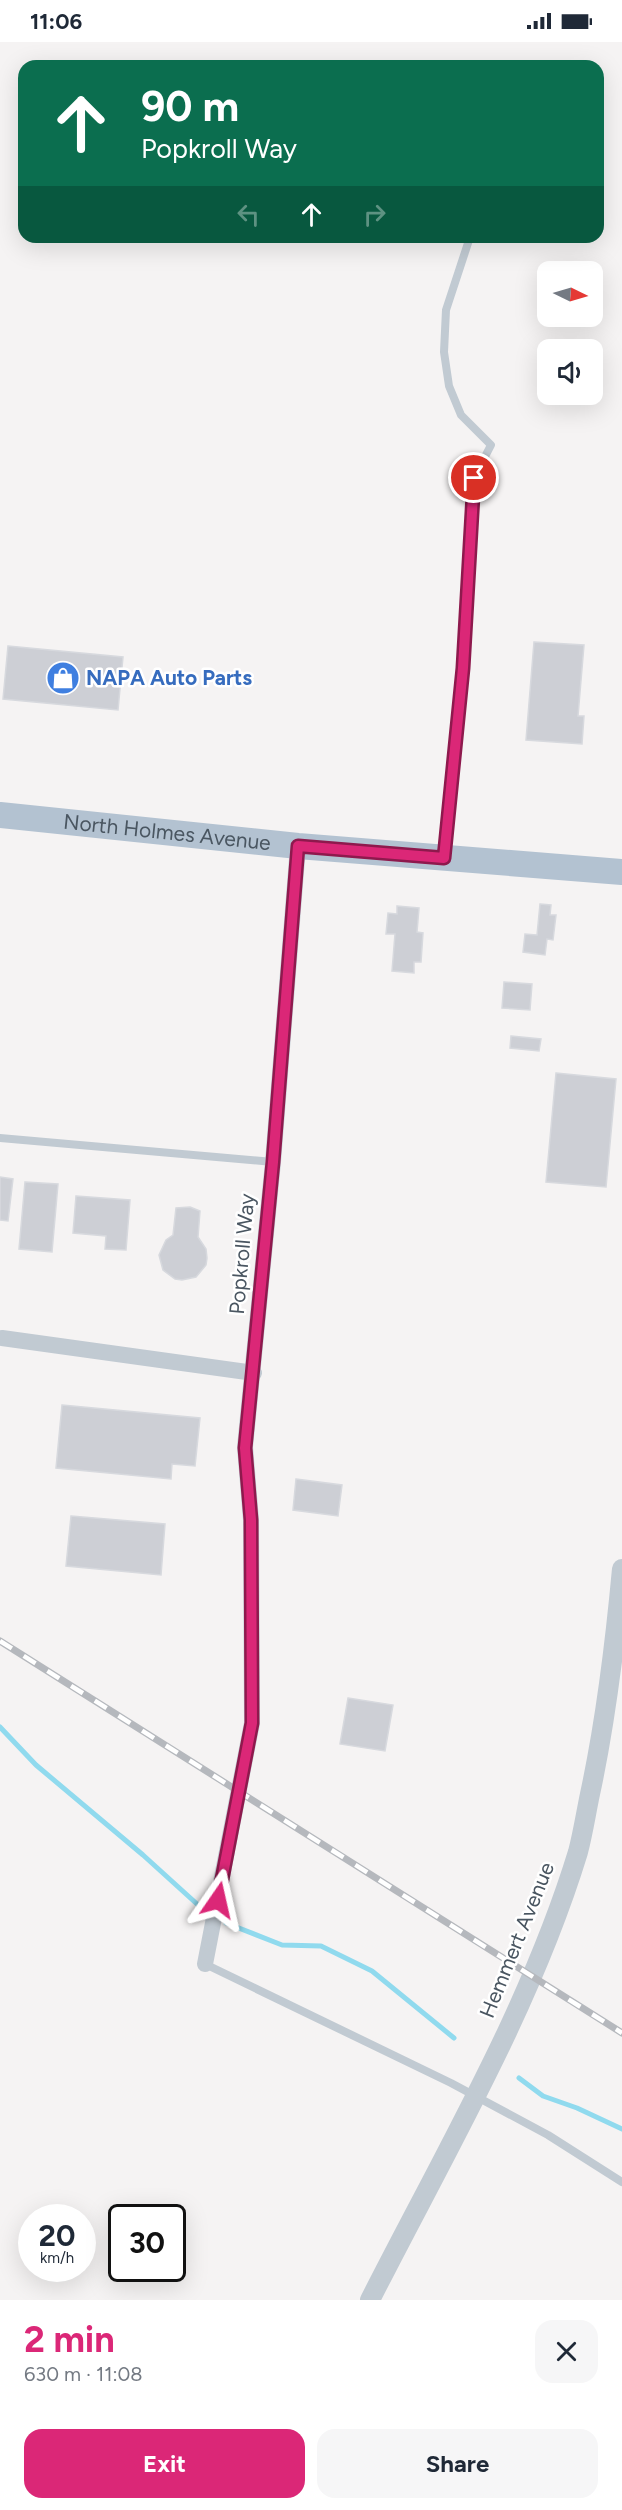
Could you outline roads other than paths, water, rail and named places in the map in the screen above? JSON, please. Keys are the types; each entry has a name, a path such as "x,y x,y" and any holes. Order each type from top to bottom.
{"main road":[{"name":"North Holmes Avenue","path":"0,815 298,846 622,872"}],"street":[{"name":"Popkroll Way","path":"205,1964 252,1723 251,1520 245,1448 273,1162 298,846"},
{"path":"1,1338 254,1373"},
{"name":"Hemmert Avenue","path":"370,2300 476,2098 540,1957 578,1850 618,1666 622,1569"}],"lane":[{"path":"444,858 463,668 474,478 491,445 461,415 449,386 444,352 446,310 468,243"},
{"path":"0,1138 273,1162"},
{"path":"205,1964 548,2135 622,2182"}],"waterway":[{"path":"0,1727 36,1765 143,1855 208,1914"},
{"path":"226,1923 282,1945 321,1946 372,1971 454,2038"},
{"path":"519,2078 543,2096 577,2108 622,2129"}],"railway":[{"path":"0,1641 622,2033"}],"place":[{"name":"NAPA Auto Parts","path":"63,678"}]}
